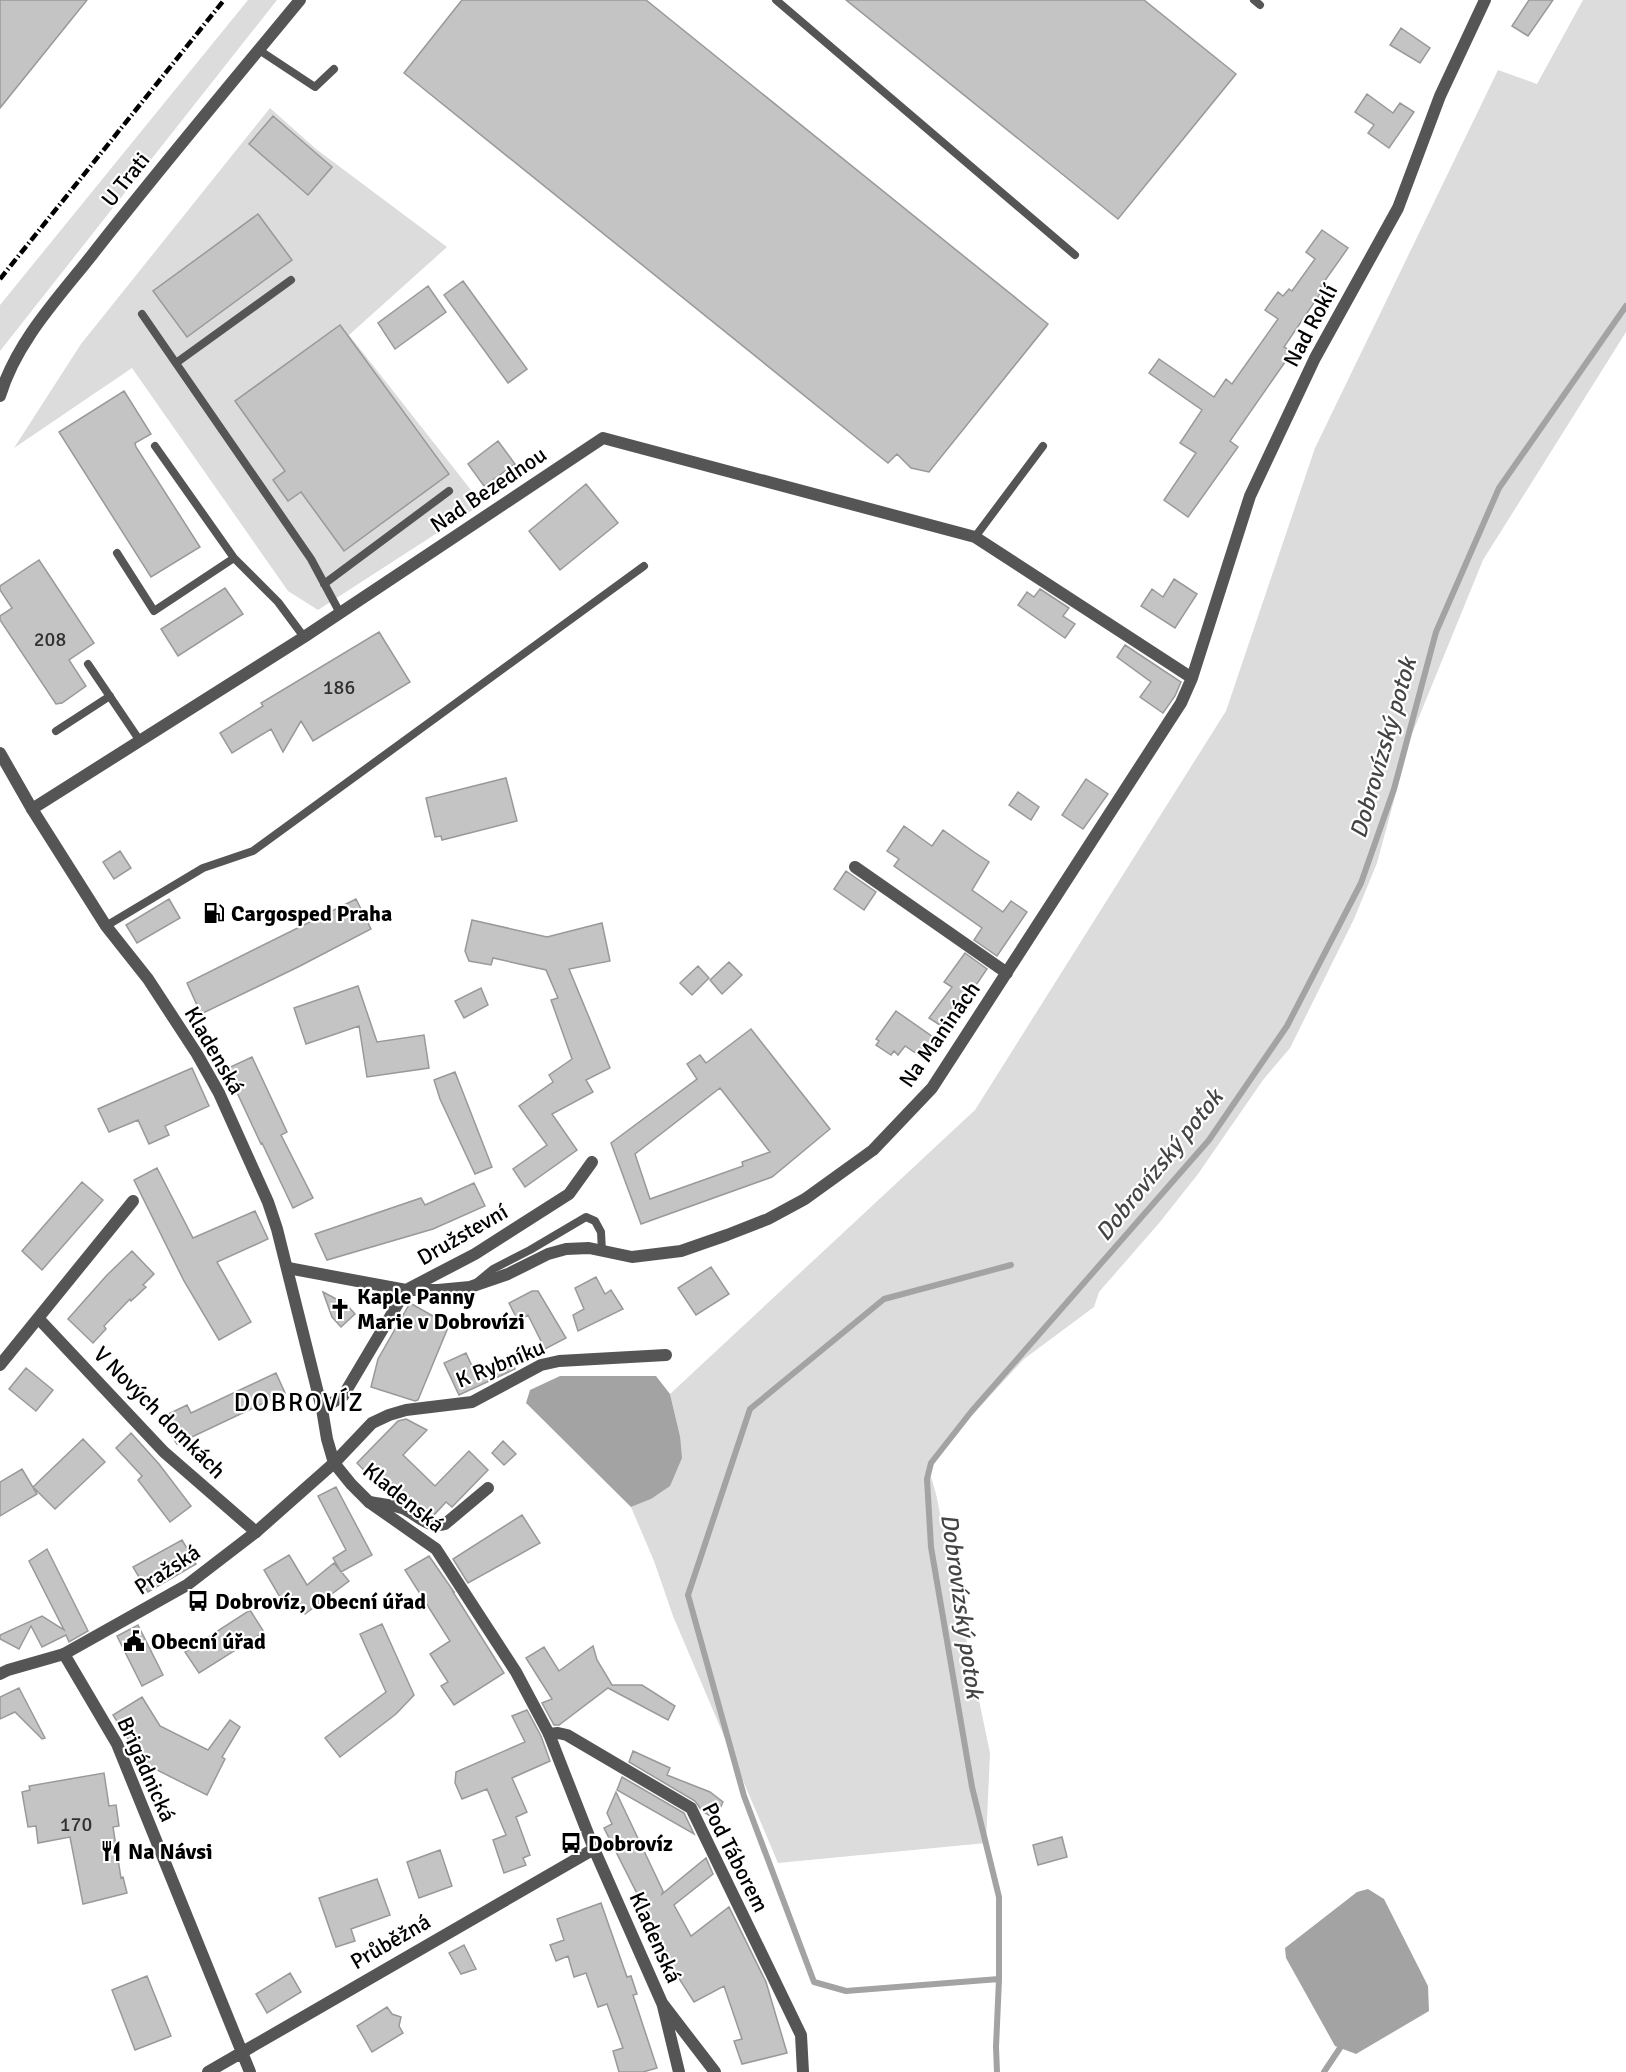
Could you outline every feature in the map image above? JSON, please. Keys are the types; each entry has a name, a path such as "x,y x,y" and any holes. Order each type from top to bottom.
{"street":[{"name":"U Trati","path":"0,396 6,378 33,330 114,227 300,0"},
{"name":"Nad Roklí","path":"1192,678 1250,496 1315,358 1398,208 1440,96 1485,0"},
{"name":"Nad Bezednou","path":"32,809 304,637 603,438 975,537 1192,678"},
{"name":"Na Maninách","path":"288,1268 406,1290 470,1287 508,1274 548,1254 566,1249 589,1248 632,1257 681,1251 768,1219 805,1199 873,1150 933,1088 1181,704 1192,678"},
{"name":"Kladenská","path":"0,753 32,809 106,926 148,979 219,1092 268,1202 288,1268 334,1463 369,1502 436,1549 516,1672 549,1734 594,1848 662,2002 715,2072"},
{"path":"855,867 1007,973"},
{"name":"Družstevní","path":"322,1409 343,1396 406,1290 475,1254 569,1194 592,1162"},
{"path":"0,1365 133,1201"},
{"name":"V Nových domkách","path":"38,1318 164,1452 256,1532"},
{"name":"K Rybníku","path":"334,1463 372,1424 389,1415 406,1410 472,1402 541,1365 559,1361 666,1355"},
{"name":"Pražská","path":"3,1669 64,1654 187,1585 256,1532 334,1463"},
{"path":"369,1502 403,1509 427,1523 438,1526 445,1524 488,1488"},
{"name":"Brigádnická","path":"64,1654 117,1744 250,2072"},
{"name":"Pod Táborem","path":"549,1734 567,1735 691,1808 801,2035 803,2072"},
{"name":"Průběžná","path":"208,2072 594,1848"},
{"path":"662,2002 679,2072"}],"lane":[{"path":"776,0 1075,255"},
{"path":"259,50 315,87 334,69"},
{"path":"176,363 291,280"},
{"path":"142,314 311,559 340,613"},
{"path":"155,446 234,558 278,602 304,637"},
{"path":"975,537 1043,446"},
{"path":"324,584 449,491"},
{"path":"117,553 154,611 234,558"},
{"path":"106,926 203,868 253,851 644,566"},
{"path":"88,664 140,741"},
{"path":"56,731 110,696"},
{"path":"470,1287 493,1269 586,1217 595,1221 601,1232 602,1252"}],"shaded area":[{"path":"248,0 277,0 0,351 0,305"},
{"path":"1583,0 1626,0 1626,332 1483,560 1412,734 1377,863 1354,919 1290,1048 1263,1080 1198,1174 1099,1292 1094,1307 1024,1359 938,1452 930,1473 990,1753 986,1843 778,1863 673,1616 654,1561 631,1507 651,1499 680,1436 670,1394 975,1110 1226,711 1315,448 1498,70 1537,84"},
{"path":"270,108 316,149 447,247 349,335 482,504 318,610 288,591 132,368 14,448 81,344"},
{"path":"560,1376 656,1376 670,1394 680,1436 682,1458 670,1486 651,1499 631,1507 526,1403 530,1390"},
{"path":"1368,1889 1384,1899 1428,1986 1429,2011 1356,2054 1335,2046 1286,1958 1285,1948 1357,1892"}],"building":[{"path":"0,0 87,0 0,108"},
{"path":"462,0 646,0 1048,324 929,472 911,468 897,454 888,463 404,73"},
{"path":"846,0 1144,0 1236,74 1118,219"},
{"path":"1529,0 1553,0 1528,36 1512,26"},
{"path":"1401,28 1430,48 1420,63 1390,45"},
{"path":"1367,94 1393,113 1400,103 1414,112 1389,148 1368,133 1374,125 1355,112"},
{"path":"273,116 332,167 308,195 249,144"},
{"path":"258,214 292,260 187,337 153,291"},
{"path":"1322,230 1348,248 1321,286 1324,288 1284,347 1292,352 1230,441 1238,447 1188,517 1164,500 1196,453 1180,443 1202,410 1149,373 1159,359 1214,397 1226,379 1232,384 1278,319 1265,310 1278,292 1283,296 1289,289 1292,291 1315,259 1306,252"},
{"path":"463,281 527,369 508,383 444,295"},
{"path":"428,286 446,312 395,349 378,323"},
{"path":"340,325 449,474 344,551 301,492 288,501 273,480 285,471 235,401"},
{"path":"124,391 151,434 135,443 136,447 200,547 151,577 59,432"},
{"path":"498,441 515,464 484,486 468,464"},
{"path":"586,484 618,523 560,570 529,531"},
{"path":"39,560 94,643 69,660 86,686 62,703 56,704 0,620 0,616 12,608 0,590 0,586"},
{"path":"1174,579 1197,594 1175,628 1141,606 1152,589 1163,597"},
{"path":"225,588 243,614 178,656 161,629"},
{"path":"1040,589 1069,608 1063,616 1075,624 1065,638 1018,605 1027,592 1034,597"},
{"path":"379,632 410,682 313,741 301,721 283,752 271,729 232,753 220,733 263,706 261,703"},
{"path":"1125,645 1181,682 1175,696 1163,713 1140,697 1151,682 1117,657"},
{"path":"506,778 517,821 442,840 441,836 435,837 426,798"},
{"path":"1086,779 1108,794 1083,829 1062,815"},
{"path":"1018,792 1039,807 1031,820 1009,805"},
{"path":"904,826 932,846 943,830 989,862 972,890 1003,912 1011,901 1027,912 997,956 974,940 982,928 894,866 899,859 887,851"},
{"path":"120,851 131,868 114,879 103,862"},
{"path":"846,871 876,892 864,910 834,889"},
{"path":"169,899 180,918 137,943 126,925"},
{"path":"356,899 371,929 201,1014 187,983"},
{"path":"472,920 547,937 602,923 610,961 569,969 610,1068 586,1080 593,1092 552,1114 577,1150 525,1187 513,1169 547,1145 519,1106 553,1082 549,1075 572,1059 551,1000 558,998 546,970 493,958 491,965 469,961 465,951"},
{"path":"965,953 987,969 946,1029 929,1018 952,987 944,982"},
{"path":"729,962 742,975 722,994 710,980"},
{"path":"698,966 709,978 692,995 680,983"},
{"path":"358,986 377,1042 424,1035 429,1068 367,1077 359,1026 306,1044 294,1008"},
{"path":"481,988 488,1005 464,1018 455,1001"},
{"path":"896,1011 933,1037 920,1056 905,1046 898,1055 894,1051 891,1055 876,1045 879,1041 876,1039"},
{"path":"751,1029 830,1129 772,1177 641,1224 611,1143 697,1079 687,1064 700,1055 706,1063","holes":["720,1088 770,1152 742,1162 743,1166 650,1199 635,1154"]},
{"path":"252,1057 287,1132 281,1135 313,1198 293,1208 226,1069"},
{"path":"192,1068 209,1106 165,1126 169,1135 149,1144 138,1120 109,1132 98,1109"},
{"path":"455,1072 492,1167 475,1174 440,1099 434,1080"},
{"path":"157,1168 193,1238 255,1211 268,1239 217,1262 251,1322 219,1340 184,1281 134,1180"},
{"path":"82,1182 103,1200 42,1270 22,1251"},
{"path":"474,1183 485,1206 433,1229 327,1260 315,1234 421,1198 425,1205"},
{"path":"132,1251 154,1274 143,1285 146,1287 131,1301 130,1299 104,1326 106,1329 93,1343 68,1319"},
{"path":"711,1267 729,1294 696,1315 678,1288"},
{"path":"596,1277 605,1294 611,1290 623,1309 578,1331 573,1315 584,1309 575,1288"},
{"path":"532,1291 538,1291 566,1338 545,1349 528,1315 518,1321 509,1303"},
{"name":"Kaple Panny Marie v Dobrovízi","path":"323,1292 346,1304 355,1314 341,1327 332,1317"},
{"path":"410,1303 449,1325 418,1400 415,1401 371,1387 378,1359"},
{"path":"466,1353 472,1366 478,1363 481,1369 509,1356 515,1369 459,1395 444,1363"},
{"path":"26,1368 53,1390 36,1411 9,1389"},
{"path":"276,1373 285,1393 177,1444 160,1418 187,1405 191,1413"},
{"path":"406,1419 427,1430 403,1455 435,1486 469,1451 488,1470 452,1507 446,1502 433,1516 424,1512 405,1493 399,1499 390,1497 357,1463 398,1421"},
{"path":"131,1433 159,1464 191,1506 170,1522 138,1480 142,1476 116,1448"},
{"path":"83,1439 105,1462 55,1509 33,1487"},
{"path":"503,1441 516,1454 504,1465 492,1453"},
{"path":"22,1469 37,1494 0,1516 0,1482"},
{"path":"336,1487 372,1555 341,1572 333,1558 346,1550 318,1496"},
{"path":"522,1515 540,1543 468,1583 453,1559"},
{"path":"182,1540 196,1564 148,1592 133,1567"},
{"path":"47,1549 88,1631 69,1642 66,1635 42,1647 31,1626 19,1649 0,1639 0,1635 42,1616 64,1630 29,1561"},
{"path":"289,1555 307,1585 334,1563 349,1581 305,1614 290,1592 281,1599 264,1570"},
{"path":"429,1556 504,1673 454,1705 441,1686 448,1682 430,1654 450,1641 405,1570"},
{"path":"250,1610 264,1632 199,1673 185,1652"},
{"path":"382,1624 414,1695 396,1714 340,1757 325,1738 386,1692 360,1634"},
{"path":"138,1625 163,1675 142,1686 117,1636"},
{"path":"593,1646 597,1660 612,1685 642,1685 675,1706 668,1720 608,1688 559,1725 554,1725 542,1703 552,1699 526,1658 544,1647 559,1671"},
{"path":"19,1688 45,1738 42,1739 15,1712 0,1719 0,1697"},
{"path":"142,1697 160,1726 208,1750 230,1720 240,1727 222,1757 225,1759 207,1795 143,1763 113,1715"},
{"path":"527,1710 541,1736 550,1761 512,1778 527,1812 516,1817 530,1855 523,1858 526,1865 504,1873 493,1840 506,1835 487,1789 462,1799 455,1783 456,1772 525,1742 512,1716"},
{"path":"633,1751 670,1768 667,1775 710,1792 723,1802 715,1819 702,1811 695,1801 629,1762"},
{"path":"104,1773 109,1806 116,1805 119,1826 113,1827 121,1878 123,1877 127,1893 83,1904 70,1837 38,1843 36,1826 28,1827 22,1792 30,1790 29,1786"},
{"path":"622,1777 684,1813 694,1834 617,1790"},
{"path":"616,1792 663,1891 662,1894 706,1858 713,1874 674,1905 691,1936 729,1907 766,1982 787,2053 742,2064 734,2041 742,2039 724,1986 694,2002 673,1969 675,1969 604,1828 612,1824 607,1813"},
{"path":"1062,1837 1067,1857 1038,1865 1033,1845"},
{"path":"440,1850 452,1886 419,1898 407,1862"},
{"path":"377,1879 390,1915 351,1929 355,1941 336,1947 319,1898"},
{"path":"601,1903 627,1977 631,1976 637,1994 633,1995 657,2068 643,2072 619,2072 613,2051 623,2048 607,2004 598,2007 586,1973 574,1977 568,1956 556,1961 550,1945 564,1940 557,1919"},
{"path":"464,1945 476,1969 461,1974 449,1953"},
{"path":"290,1973 301,1992 267,2013 256,1994"},
{"path":"147,1976 171,2036 135,2050 112,1990"},
{"path":"387,2007 392,2014 401,2017 399,2026 403,2033 372,2052 357,2026"}],"waterway":[{"name":"Dobrovízský potok","path":"997,2072 999,1897 972,1787 931,1547 927,1479 931,1463 971,1412 1209,1140 1287,1026 1361,883 1394,789 1436,632 1499,488 1626,306"},
{"path":"999,1979 846,1991 814,1982 744,1796 688,1595 750,1409 884,1299 1011,1265"},
{"path":"1324,2072 1340,2048"}],"railway":[{"path":"0,279 224,0"}],"place":[{"name":"Cargosped Praha","path":"214,913"},
{"name":"Kaple Panny Marie v Dobrovízi","path":"340,1309"},
{"name":"Dobrovíz, Obecní úřad","path":"198,1601"},
{"name":"Obecní úřad","path":"134,1641"},
{"name":"Dobrovíz","path":"571,1843"},
{"name":"Na Návsi","path":"111,1851"}],"district":[{"name":"DOBROVÍZ","path":"299,1402"}]}
